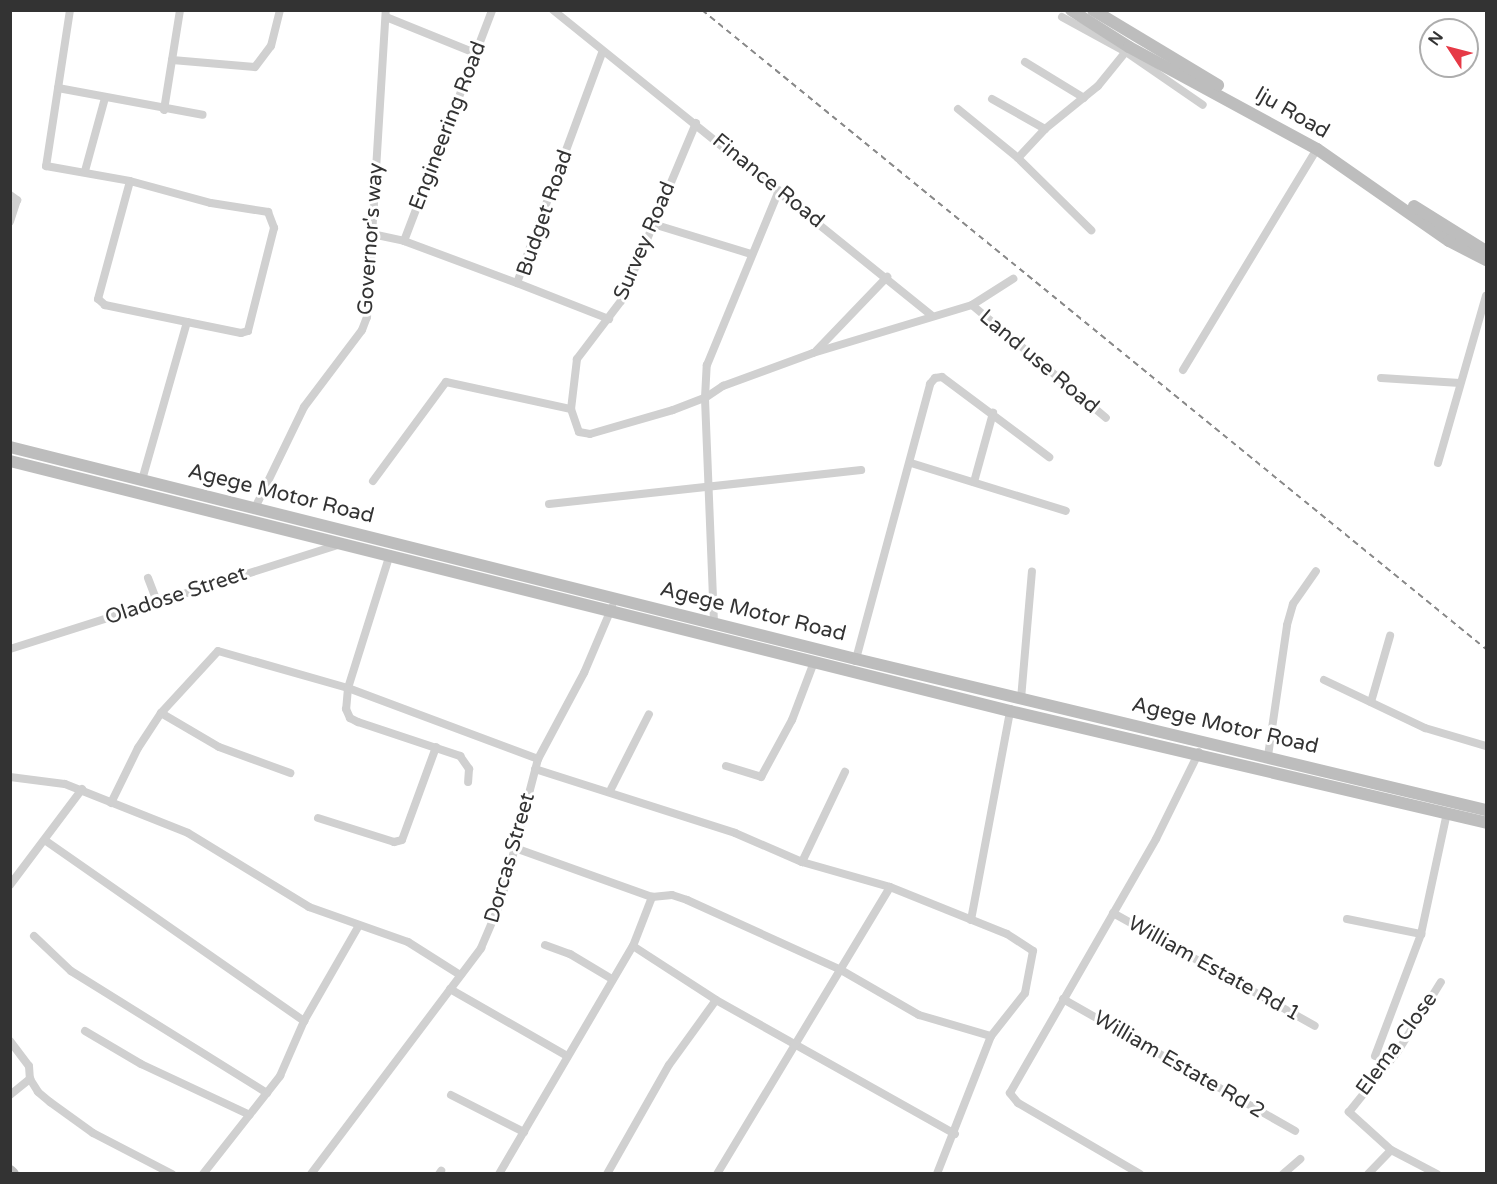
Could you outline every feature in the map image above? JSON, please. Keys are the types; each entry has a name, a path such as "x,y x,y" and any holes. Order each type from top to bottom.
{"main road":[{"name":"Iju Road","path":"1093,10 1486,251"},
{"name":"Iju Road","path":"1067,14 1127,49 1317,148 1449,241 1486,260"},
{"name":"Agege Motor Road","path":"10,447 856,659 1269,756 1486,810"},
{"name":"Agege Motor Road","path":"10,461 390,554 1010,711 1199,752 1486,823"},
{"path":"903,683 906,670"},
{"path":"982,704 986,690"}],"street":[{"path":"70,10 46,166 86,171 130,181 211,203 268,212 273,218 274,228 248,331 241,333 105,305 98,299 130,181"},
{"path":"164,110 180,10"},
{"path":"172,60 255,67 271,46 280,10"},
{"name":"Engineering Road","path":"405,241 492,10"},
{"name":"Finance Road","path":"553,10 602,53 617,59 931,315"},
{"path":"386,14 475,53"},
{"name":"Governor's way","path":"255,508 304,407 362,330 367,318 386,14"},
{"path":"1018,158 1045,129 1084,98 1127,49 1203,105"},
{"name":"Budget Road","path":"602,53 517,283 609,319"},
{"path":"1025,62 1084,98"},
{"path":"58,88 164,110 203,115"},
{"path":"86,171 105,98"},
{"path":"992,99 1045,129"},
{"path":"958,109 1018,158 1091,230"},
{"name":"Survey Road","path":"571,409 577,359 621,302 696,123"},
{"path":"1183,370 1317,148"},
{"path":"714,623 705,398 708,360 779,190"},
{"path":"10,195 17,200 10,222"},
{"path":"653,224 751,254"},
{"path":"372,234 405,241 517,283"},
{"name":"Land use Road","path":"813,353 887,277"},
{"name":"Land use Road","path":"705,398 723,386 813,353 931,315 972,305 1013,279"},
{"path":"1438,463 1486,296"},
{"name":"Land use Road","path":"972,305 1106,418"},
{"path":"142,480 187,322"},
{"path":"856,659 912,463 930,384 935,378 942,377 1049,457"},
{"path":"1382,378 1460,383"},
{"path":"373,482 446,382 571,409 579,432 590,434 705,398"},
{"path":"974,482 993,413"},
{"path":"912,463 1066,511"},
{"path":"549,504 861,470"},
{"path":"342,544 349,531"},
{"name":"Oladose Street","path":"10,649 342,544"},
{"path":"390,554 348,688 346,709 350,718 436,747 465,762 469,769 468,782"},
{"path":"1269,756 1287,625 1293,604 1316,570"},
{"path":"1021,699 1032,571"},
{"path":"148,578 157,602"},
{"name":"Dorcas Street","path":"315,1172 450,989 493,924 538,759 584,674 615,597"},
{"path":"1371,702 1390,636"},
{"path":"111,802 138,748 161,713 219,651 348,688 538,759"},
{"path":"726,766 761,777 792,720 814,662"},
{"path":"1324,680 1425,728 1486,746"},
{"path":"971,920 1010,711"},
{"path":"161,713 219,747 290,773"},
{"path":"610,791 649,714"},
{"path":"318,818 394,842 402,840 436,747"},
{"path":"1140,1173 1012,1099 1010,1093 1113,913 1199,752"},
{"path":"536,769 735,832 802,862 890,887 1007,934 1033,951 1025,993 991,1036 955,1134 937,1173"},
{"path":"802,862 845,772"},
{"path":"10,777 82,789 188,833 309,907 358,927 408,942 460,975"},
{"path":"10,885 46,841 82,789"},
{"path":"1375,1056 1421,934 1447,813"},
{"path":"46,841 304,1021"},
{"path":"514,848 652,897 672,895 687,900 841,970 919,1015 991,1036"},
{"path":"717,1173 798,1044 890,887"},
{"path":"499,1173 633,946 652,897"},
{"name":"William Estate Rd 1","path":"1113,913 1315,1026"},
{"path":"1347,919 1421,934"},
{"path":"203,1173 267,1093 291,1058 304,1021 358,927"},
{"path":"34,936 71,970 267,1093"},
{"path":"545,945 570,954 612,979"},
{"path":"633,946 716,1000 955,1134"},
{"name":"Elema Close","path":"1391,1150 1349,1112 1398,1051 1441,982"},
{"path":"450,989 567,1056"},
{"name":"William Estate Rd 2","path":"1063,999 1295,1131"},
{"path":"607,1173 669,1065 716,1000"},
{"path":"85,1031 141,1064 250,1115"},
{"path":"10,1041 29,1066 30,1079 50,1102 93,1133 172,1173"},
{"path":"10,1095 30,1079"},
{"path":"451,1095 524,1132"},
{"path":"1368,1173 1391,1150 1437,1173"},
{"path":"1283,1173 1300,1159"}],"railway":[{"path":"702,10 1486,649"}]}
